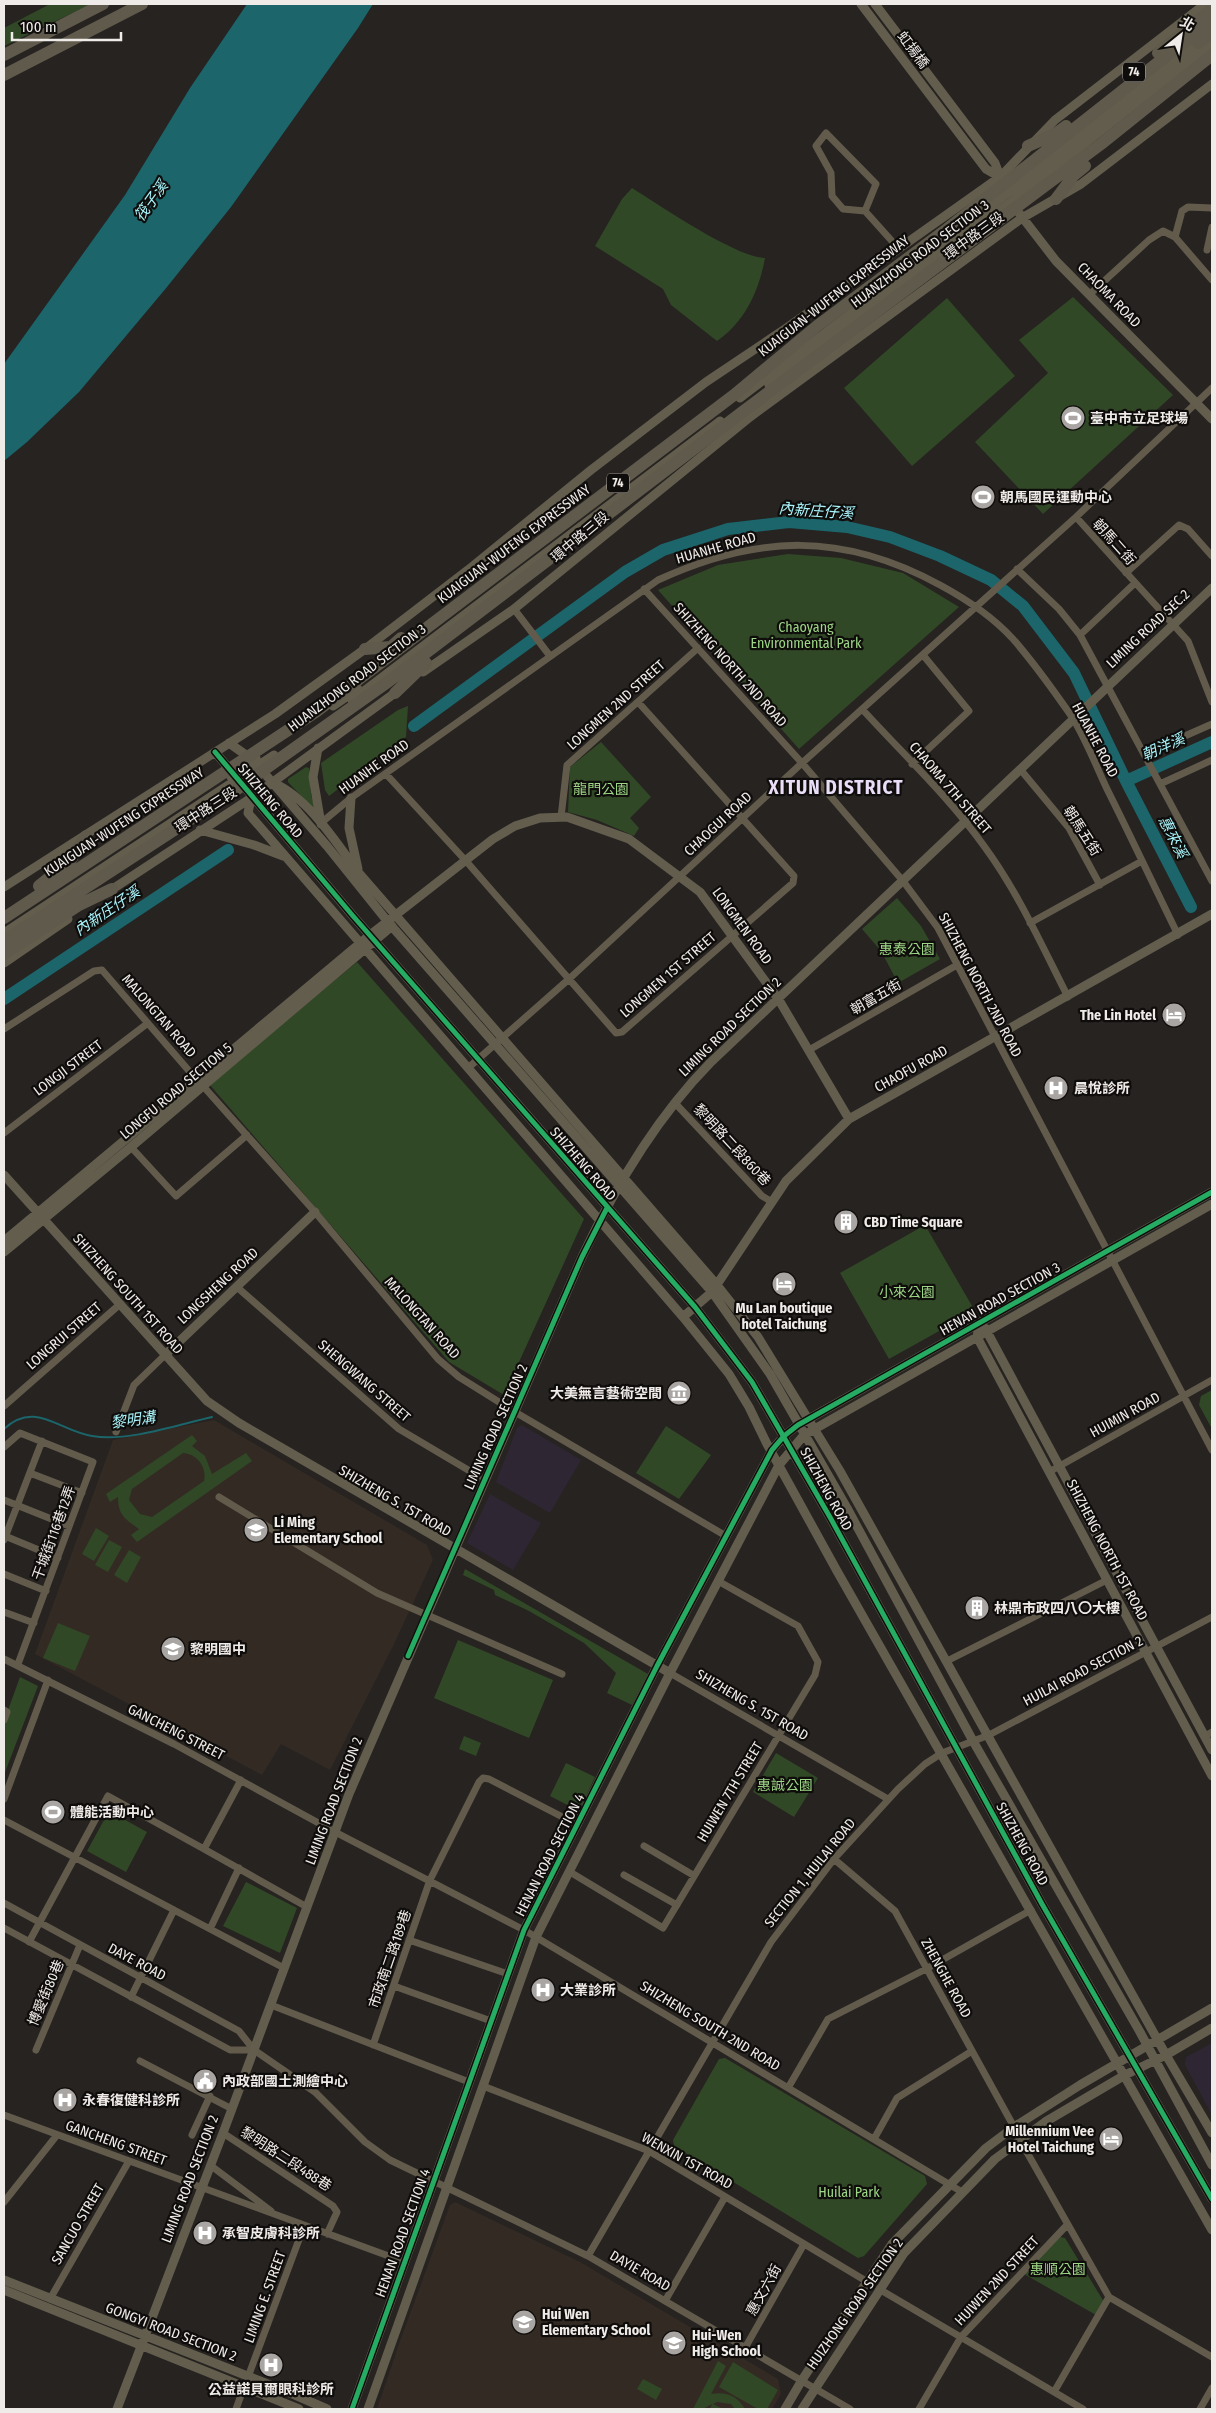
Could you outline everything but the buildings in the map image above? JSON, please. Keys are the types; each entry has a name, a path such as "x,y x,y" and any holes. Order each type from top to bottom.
{"highway":[{"path":"4,55 104,4"},
{"path":"4,76 142,4"},
{"name":"74","path":"1028,146 1055,134 1212,9"},
{"name":"KUAIGUAN-WUFENG EXPRESSWAY","path":"4,918 317,711 734,395 817,326 947,229 1212,20"},
{"path":"1205,49 1212,32"},
{"name":"74","path":"4,941 236,789 328,726 741,413 1101,144 1205,49"},
{"path":"1056,199 1074,175 1212,64"},
{"path":"365,649 391,647 612,478 715,405 734,395"},
{"path":"395,693 415,672 662,483 734,424 741,413"},
{"path":"4,909 38,887 70,861 86,836"},
{"path":"4,954 79,905 112,889"}],"street":[{"name":"虹揚橋","path":"861,4 944,112"},
{"name":"虹揚橋","path":"875,4 953,104"},
{"path":"4,887 275,714 365,649 473,566 591,470 706,382 1000,178 1028,146 1056,120 1205,4"},
{"path":"1183,22 1205,49 1212,64"},
{"name":"HUANZHONG ROAD SECTION 3","path":"256,763 325,721 1212,43"},
{"name":"環中路三段","path":"4,963 200,830 251,798 464,642 514,609 750,416 1022,218 1081,184 1212,84"},
{"name":"CHAOMA ROAD","path":"953,104 995,162 1000,178 1022,218 1056,261 1212,419"},
{"name":"CHAOMA ROAD","path":"944,112 986,169 1000,178"},
{"path":"865,211 876,184 826,132 816,146 831,173 832,196 843,209 865,211 899,249"},
{"name":"HUANZHONG ROAD SECTION 3","path":"4,933 235,778 380,673 1010,198"},
{"path":"1175,236 1182,212 1188,207 1212,208"},
{"path":"1207,250 1212,227"},
{"path":"1090,295 1149,240 1163,231 1175,236 1212,280"},
{"path":"1212,388 1076,517 1017,569 1058,609 1080,635 1106,687 1212,881"},
{"path":"595,516 607,532"},
{"name":"朝馬二街","path":"1076,517 1188,641 1212,702"},
{"path":"1126,573 1179,525 1188,529 1212,556"},
{"name":"HUANHE ROAD","path":"321,823 352,798 644,589 682,569 735,552 798,544 830,546 877,557 909,569 976,607 1012,638 1075,717 1178,935"},
{"name":"CHAOGUI ROAD","path":"468,1068 569,979 802,763 1017,569"},
{"name":"朝馬二街","path":"1080,635 1135,583"},
{"name":"LIMING ROAD SEC.2","path":"1075,717 1212,588"},
{"name":"SHIZHENG NORTH 2ND ROAD","path":"644,589 802,763 903,881 938,928 1212,1450"},
{"path":"514,609 550,656"},
{"name":"LONGMEN 2ND STREET","path":"561,817 567,765 698,648"},
{"path":"912,764 969,711 923,655"},
{"name":"LONGMEN 1ST STREET","path":"386,774 466,861 616,1033 622,1032 793,883 794,876 638,702"},
{"name":"CHAOMA 7TH STREET","path":"862,709 965,821 1000,870 1068,997"},
{"name":"LIMING ROAD SECTION 2","path":"117,2409 223,2133 349,1794 600,1220 623,1178 641,1149 675,1103 710,1063 779,1000 1075,717"},
{"path":"1145,756 1212,724"},
{"name":"SHIZHENG ROAD","path":"229,743 256,763 390,924 618,1187 758,1337 815,1428 989,1735 1166,2055 1212,2133"},
{"path":"318,748 313,777 327,846"},
{"name":"SHIZHENG ROAD","path":"215,752 251,798 695,1308 752,1382 960,1746 1047,1912 1212,2199"},
{"path":"1159,782 1212,760"},
{"name":"朝馬五街","path":"1020,769 1069,828 1100,885"},
{"name":"HUANZHONG ROAD SECTION 3","path":"4,926 235,778"},
{"name":"SHIZHENG ROAD","path":"272,782 288,789 321,823 358,872 400,915 714,1288 770,1374 847,1508 974,1741 1212,2165"},
{"name":"SHIZHENG ROAD","path":"251,798 248,813 600,1220 729,1374 837,1571 1212,2230"},
{"path":"352,798 350,828 358,872"},
{"name":"LONGMEN ROAD","path":"363,946 493,839 515,826 540,818 561,817 596,826 629,839 700,892 779,1000 849,1118"},
{"path":"200,830 254,844 286,857"},
{"path":"1030,923 1142,861"},
{"name":"CHAOFU ROAD","path":"683,1317 695,1308 714,1288 796,1170 849,1118 1068,997 1212,914"},
{"name":"LONGFU ROAD SECTION 5","path":"4,1252 41,1216 363,946"},
{"name":"朝富五街","path":"808,1050 957,965"},
{"name":"MALONGTAN ROAD","path":"4,1029 94,971 102,970 314,1212 438,1359 459,1377 515,1412 726,1536"},
{"name":"LONGJI STREET","path":"4,1133 148,1023"},
{"name":"LONGFU ROAD SECTION 5","path":"4,1240 41,1216 131,1148 200,1082"},
{"name":"黎明路二段860巷","path":"675,1103 762,1196 772,1202"},
{"path":"131,1148 176,1196 247,1135"},
{"name":"SHIZHENG SOUTH 1ST ROAD","path":"4,1176 164,1356 207,1401 239,1423 455,1549"},
{"name":"HENAN ROAD SECTION 3","path":"798,1425 1212,1192"},
{"name":"HENAN ROAD SECTION 3","path":"779,1465 790,1448 815,1428 1212,1204"},
{"name":"LONGSHENG ROAD","path":"116,1432 134,1385 238,1288 314,1212"},
{"name":"SHENGWANG STREET","path":"238,1288 399,1429 485,1480"},
{"name":"LONGRUI STREET","path":"4,1406 119,1305"},
{"path":"979,1323 988,1331"},
{"path":"977,1337 979,1323"},
{"name":"SHIZHENG NORTH 1ST ROAD","path":"988,1331 1156,1646 1209,1734 1212,1750"},
{"name":"SHIZHENG NORTH 1ST ROAD","path":"977,1337 1212,1776"},
{"name":"HUIMIN ROAD","path":"1050,1472 1212,1380"},
{"name":"HENAN ROAD SECTION 4","path":"352,2409 524,1930 657,1666 772,1450 784,1436 798,1425"},
{"path":"4,1447 20,1433 42,1441 5,1538 58,1558"},
{"name":"干城街116巷12弄","path":"18,1664 93,1462 42,1441"},
{"name":"HENAN ROAD SECTION 4","path":"368,2409 536,1937 670,1673 779,1465"},
{"path":"30,1473 82,1493"},
{"path":"219,1497 377,1593 427,1613 459,1630 562,1674"},
{"path":"4,1500 70,1526"},
{"name":"SHIZHENG S. 1ST ROAD","path":"455,1549 888,1799"},
{"path":"4,1574 46,1591"},
{"path":"947,1661 1108,1580"},
{"name":"HUIWEN 7TH STREET","path":"570,1872 663,1928 693,1875 815,1675 818,1662 798,1626 718,1581"},
{"path":"4,1612 34,1624"},
{"name":"HUILAI ROAD SECTION 2","path":"960,1746 989,1735 1212,1617"},
{"name":"GANCHENG STREET","path":"4,1659 18,1664 242,1780 335,1832"},
{"path":"4,1799 48,1680"},
{"path":"4,1710 7,1712 4,1720"},
{"name":"SECTION 1, HUILAI ROAD","path":"588,2256 770,1942 834,1859 888,1799 924,1764 942,1753 960,1746"},
{"name":"市政南二路189巷","path":"373,2045 430,1880 478,1782 482,1778 578,1825"},
{"path":"204,1849 242,1780"},
{"path":"29,1942 108,1796 307,1907"},
{"path":"4,1820 284,1968"},
{"name":"SHIZHENG SOUTH 2ND ROAD","path":"335,1832 524,1930 962,2192"},
{"path":"644,1846 693,1875"},
{"name":"ZHENGHE ROAD","path":"834,1859 895,1911 1014,2128"},
{"path":"210,1929 239,1868"},
{"path":"624,1874 677,1905"},
{"name":"DAYE ROAD","path":"4,1904 238,2031 254,2050 315,2092 372,2147 390,2160 447,2187"},
{"path":"131,1997 174,1910"},
{"path":"788,2088 828,2019 926,1969 1031,1910"},
{"path":"4,1928 230,2050 254,2050"},
{"path":"409,1940 508,1974"},
{"name":"博愛街80巷","path":"36,2050 80,1945"},
{"path":"394,1986 491,2021"},
{"path":"271,2005 469,2082"},
{"name":"HUIZHONG ROAD SECTION 2","path":"785,2409 866,2281 892,2244 986,2148 1117,2062 1212,2008"},
{"name":"HUIZHONG ROAD SECTION 2","path":"802,2409 904,2253 995,2159 1020,2140 1124,2074 1166,2055 1212,2028"},
{"path":"874,2139 897,2098 972,2051"},
{"path":"140,2061 232,2109"},
{"name":"WENXIN 1ST ROAD","path":"483,2086 649,2151 866,2281"},
{"path":"192,2136 210,2096"},
{"name":"GANCHENG STREET","path":"4,2115 405,2262"},
{"name":"黎明路二段488巷","path":"223,2133 333,2206 337,2212 327,2234"},
{"path":"4,2202 57,2135"},
{"path":"1020,2140 1110,2297 1212,2357"},
{"name":"SANCUO STREET","path":"50,2299 128,2161"},
{"path":"210,2165 278,2216"},
{"name":"DAYIE ROAD","path":"447,2187 588,2256 814,2388"},
{"path":"665,2301 725,2197"},
{"name":"HUIWEN 2ND STREET","path":"919,2409 961,2337 1067,2225"},
{"name":"LIMING E. STREET","path":"248,2377 304,2226"},
{"name":"惠文六街","path":"745,2348 804,2244"},
{"name":"GONGYI ROAD SECTION 2","path":"4,2280 327,2409"},
{"path":"879,2289 1083,2409"},
{"name":"GONGYI ROAD SECTION 2","path":"4,2290 141,2347 299,2409"},
{"path":"1054,2392 1110,2297"},
{"path":"236,2409 244,2387"},
{"path":"814,2388 850,2409"},
{"path":"1200,2409 1212,2388"}],"shaded area":[{"path":"214,1420 427,1545 433,1560 394,1644 330,1770 281,1744 262,1775 35,1654 113,1440"},
{"path":"522,1425 581,1460 550,1513 496,1482 517,1428"},
{"path":"490,1494 541,1523 513,1570 467,1543"},
{"path":"1212,2043 1212,2115 1185,2065 1186,2057"},
{"name":"Hui Wen Elementary School","path":"455,2202 580,2262 778,2379 781,2394 772,2409 377,2409 450,2205"}],"green space":[{"path":"50,4 91,4 4,46 4,28"},
{"path":"632,188 718,240 752,256 765,258 755,294 749,305 735,325 717,341 671,305 663,289 595,246 622,199"},
{"name":"臺中市立足球場","path":"1073,297 1173,395 1043,514 975,442 1048,373 1019,340"},
{"path":"947,298 1015,376 912,466 844,388"},
{"name":"Chaoyang Environmental Park","path":"788,554 841,558 903,573 959,607 799,749 658,590 718,565"},
{"path":"408,706 406,737 329,796 325,790 321,763 398,710"},
{"name":"龍門公園","path":"601,742 651,797 630,818 639,828 634,836 597,820 568,812 570,767"},
{"path":"306,767 309,768 311,795 316,812 288,782 288,779"},
{"name":"惠泰公園","path":"897,898 921,926 940,959 898,983 881,951 862,929"},
{"path":"357,962 584,1219 504,1395 449,1362 209,1084"},
{"name":"小來公園","path":"925,1225 975,1311 889,1359 840,1273"},
{"path":"1212,1390 1212,1429 1199,1405 1201,1396"},
{"path":"666,1426 711,1455 679,1499 636,1473"},
{"path":"192,1435 197,1441 192,1446 205,1456 212,1474 246,1453 252,1461 137,1542 131,1535 139,1529 123,1516 119,1508 118,1497 110,1502 106,1494","holes":["183,1453 197,1459 203,1467 204,1481 152,1517 140,1514 129,1500 132,1489"]},
{"path":"96,1528 109,1536 94,1561 82,1554"},
{"path":"109,1540 122,1547 108,1572 95,1565"},
{"path":"129,1550 141,1557 127,1583 114,1575"},
{"path":"465,1569 648,1674 632,1705 607,1693 616,1673 584,1643 529,1611 495,1595 494,1590 463,1575"},
{"path":"58,1623 90,1636 75,1671 43,1658"},
{"path":"458,1640 553,1680 529,1738 434,1698"},
{"path":"20,1677 38,1686 4,1775 4,1721"},
{"path":"464,1736 481,1743 476,1756 459,1749"},
{"name":"惠誠公園","path":"776,1753 818,1778 794,1817 753,1792"},
{"path":"566,1763 595,1777 579,1811 550,1796"},
{"path":"109,1811 147,1832 126,1872 87,1851"},
{"path":"246,1882 297,1908 280,1953 223,1926"},
{"name":"Huilai Park","path":"725,2058 925,2176 927,2184 864,2256 858,2258 674,2146 673,2140 719,2059"},
{"name":"惠順公園","path":"1060,2237 1065,2238 1104,2302 1096,2315 1024,2274"},
{"path":"718,2361 726,2366 711,2394 727,2394 739,2401 745,2409 735,2409 731,2404 717,2402 713,2404 723,2409 710,2409 712,2404 703,2409 693,2409"},
{"path":"733,2362 778,2390 767,2409 758,2409 719,2387"},
{"path":"643,2379 662,2389 656,2400 637,2389"}],"water":[{"name":"筏子溪","path":"247,4 373,4 231,207 167,287 79,392 27,442 4,461 4,364 125,195 190,88"}],"waterway":[{"name":"內新庄仔溪","path":"414,726 625,572 663,550 728,529 789,522 847,527 890,537 940,556 991,580 1023,606 1074,673 1126,781 1191,907"},
{"name":"朝洋溪","path":"1126,781 1212,742"},
{"name":"內新庄仔溪","path":"4,999 228,850"},
{"name":"黎明溝","path":"4,1429 15,1421 26,1417 37,1417 92,1436 121,1437 152,1432 212,1417"}],"cycle path":[{"path":"215,752 353,916 695,1307 752,1382 831,1519 1042,1904 1212,2199"},
{"path":"352,2409 524,1930 657,1666 772,1450 784,1436 798,1425 1212,1192"},
{"path":"408,1656 582,1257 607,1208"}],"place":[{"name":"臺中市立足球場","path":"1073,418"},
{"name":"朝馬國民運動中心","path":"983,497"},
{"name":"The Lin Hotel","path":"1174,1015"},
{"name":"晨悅診所","path":"1056,1088"},
{"name":"CBD Time Square","path":"846,1222"},
{"name":"Mu Lan boutique hotel Taichung","path":"784,1284"},
{"name":"大美無言藝術空間","path":"679,1393"},
{"name":"Li Ming Elementary School","path":"256,1530"},
{"name":"林鼎市政四八〇大樓","path":"977,1608"},
{"name":"黎明國中","path":"173,1649"},
{"name":"體能活動中心","path":"53,1812"},
{"name":"大業診所","path":"543,1990"},
{"name":"內政部國土測繪中心","path":"205,2081"},
{"name":"永春復健科診所","path":"65,2100"},
{"name":"Millennium Vee Hotel Taichung","path":"1111,2139"},
{"name":"承智皮膚科診所","path":"205,2233"},
{"name":"Hui Wen Elementary School","path":"524,2322"},
{"name":"Hui-Wen High School","path":"674,2343"},
{"name":"公益諾貝爾眼科診所","path":"271,2365"}],"district":[{"name":"XITUN DISTRICT","path":"836,787"}],"water label":[{"name":"惠來溪","path":"1173,837"}]}
